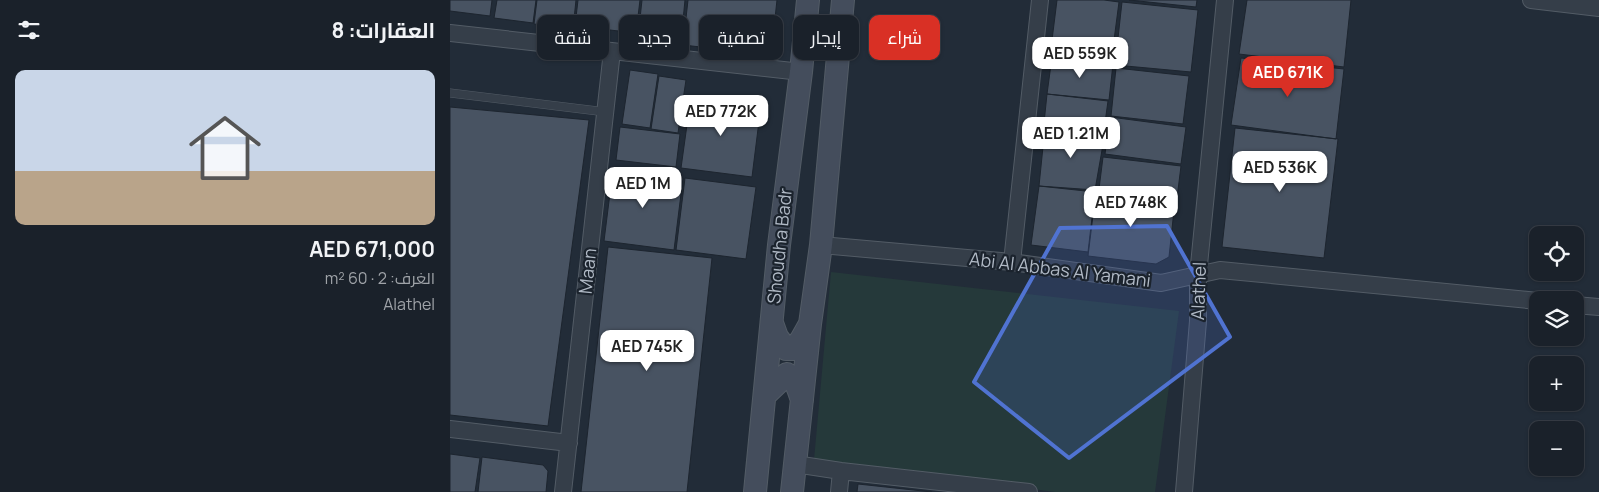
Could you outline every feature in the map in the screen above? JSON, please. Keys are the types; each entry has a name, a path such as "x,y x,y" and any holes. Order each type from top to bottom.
{"street":[{"name":"Shoudha Badr","path":"755,492 779,245 801,72 808,0"},
{"path":"792,492 810,324 821,245 843,0"},
{"path":"1012,262 1040,0"},
{"name":"Alathel","path":"1184,492 1198,321 1198,275 1225,0"},
{"path":"1531,0 1599,8"},
{"path":"450,33 801,72"},
{"name":"Maan","path":"563,492 612,51"},
{"name":"Abi Al Abbas Al Yamani","path":"821,245 1012,262 1161,283 1220,270 1529,300"},
{"path":"1584,306 1599,307"},
{"path":"772,323 776,337 786,349 793,349 801,340 810,324"},
{"path":"765,395 787,374 798,385 802,400"},
{"path":"450,429 569,443"},
{"path":"795,464 1029,492"},
{"path":"838,492 841,471"}],"lane":[{"path":"450,93 606,112"}],"highlighted area":[{"path":"1167,226 1230,337 1069,458 974,382 1060,228"}],"green space":[{"path":"831,272 1179,311 1155,492 1055,492 814,460"}],"building":[{"path":"450,0 492,0 490,16 450,11"},
{"path":"497,0 536,0 533,23 494,18"},
{"path":"537,0 576,0 574,15 537,15 537,24 534,24"},
{"path":"578,0 640,0 638,15 619,15 619,31 609,30 609,15 576,15"},
{"path":"642,0 685,0 684,15 640,15"},
{"path":"688,0 777,0 775,15 699,15 699,47 689,46 689,15 686,15"},
{"path":"1057,0 1104,0 1119,2 1111,63 1050,56"},
{"path":"1129,0 1197,0 1196,7"},
{"path":"1247,0 1351,0 1344,67 1239,54"},
{"path":"1122,2 1198,10 1191,72 1115,65"},
{"path":"1052,57 1113,64 1109,100 1047,94"},
{"path":"1241,58 1344,69 1336,139 1231,125"},
{"path":"1116,68 1189,76 1183,124 1111,116"},
{"path":"630,70 658,74 650,128 622,124"},
{"path":"659,76 686,80 678,133 651,129"},
{"path":"1047,94 1108,101 1104,130 1044,123"},
{"path":"691,96 761,105 752,177 681,168"},
{"path":"450,107 589,120 548,426 450,415"},
{"path":"1110,117 1186,127 1181,164 1105,154"},
{"path":"620,127 680,134 676,167 616,160"},
{"path":"1045,127 1105,133 1095,190 1039,186"},
{"path":"1235,128 1338,139 1324,258 1222,247"},
{"path":"1103,157 1181,166 1177,198 1099,189"},
{"path":"613,169 683,178 674,250 604,241"},
{"path":"685,178 756,187 746,259 676,250"},
{"path":"1039,186 1095,192 1088,252 1031,245"},
{"path":"1096,191 1175,201 1169,257 1156,264 1088,256"},
{"path":"608,247 712,258 687,492 581,492"},
{"path":"450,454 480,458 475,492 450,492"},
{"path":"482,457 543,465 548,471 546,492 478,492"},
{"path":"858,484 932,492 857,492"}]}
